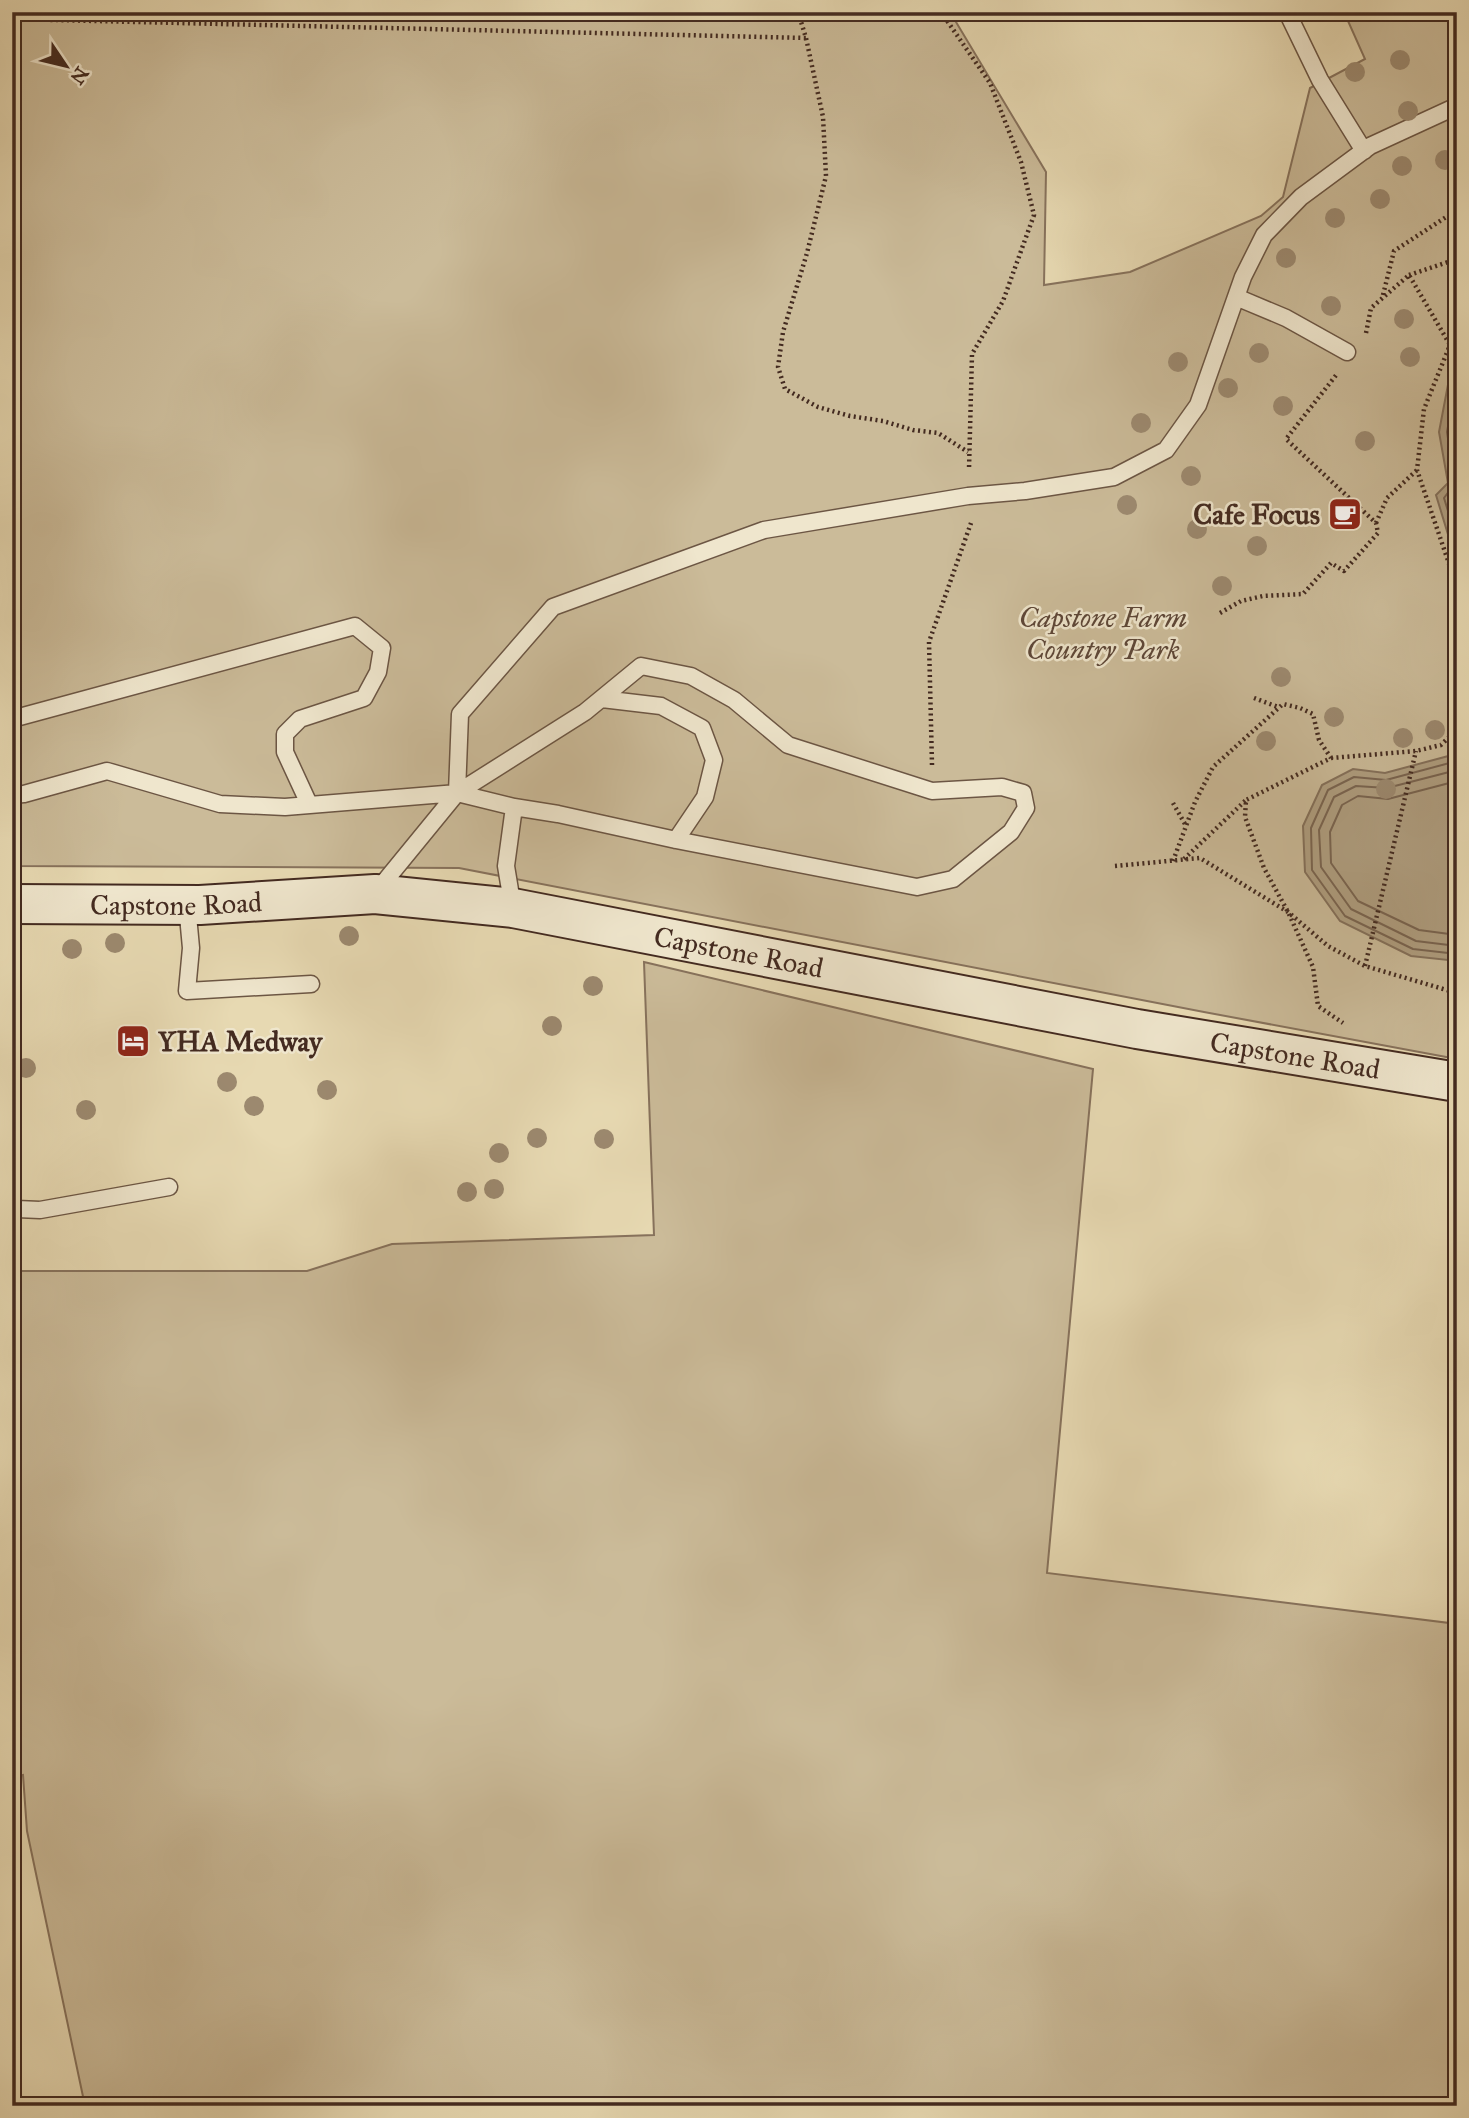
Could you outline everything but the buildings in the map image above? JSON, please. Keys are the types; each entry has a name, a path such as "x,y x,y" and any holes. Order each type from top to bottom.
{"street":[{"name":"Capstone Road","path":"12,904 187,905 375,894 513,908 1136,1029 1457,1082"}],"lane":[{"path":"1287,12 1320,80 1364,150"},
{"path":"457,793 460,713 554,607 764,530 968,496 1025,491 1114,477 1167,450 1198,405 1243,277 1264,235 1301,197 1364,150 1457,106"},
{"path":"1236,297 1286,318 1347,352"},
{"path":"12,719 355,626 382,648 378,672 364,698 300,719 285,734 285,752 309,804"},
{"path":"12,795 107,771 219,804 285,807 457,793 514,807 917,887 953,879 1011,832 1026,808 1023,793 1002,788 932,791 788,745 734,700 691,676 641,666 585,712 457,793 375,894"},
{"path":"602,699 661,706 702,728 713,760 711,773 705,797 676,840"},
{"path":"513,908 506,866 514,807"},
{"path":"187,905 191,948 187,991 312,984"},
{"path":"12,1205 17,1209 40,1210 169,1187"}],"path":[{"path":"798,12 823,117 826,176 807,253 783,332 778,367 785,389 818,407 913,430 938,433 969,453"},
{"path":"932,791 929,642 973,518 968,496 972,354 1003,302 1034,215 1021,162 990,83 941,12"},
{"path":"12,19 806,38"},
{"path":"1383,296 1394,251 1457,210"},
{"path":"1364,339 1371,308 1383,296 1409,275 1451,261 1457,263"},
{"path":"1409,275 1450,345"},
{"path":"1457,334 1424,409 1417,470 1457,587"},
{"path":"1341,369 1286,439 1376,523"},
{"path":"1220,613 1252,598 1303,594 1331,563 1344,571 1378,533 1376,523 1387,498 1417,470"},
{"path":"1254,698 1278,707"},
{"path":"1173,861 1186,824 1213,767 1249,737 1278,707 1283,704 1313,714 1319,740 1331,758"},
{"path":"1183,860 1247,800 1331,758 1416,751 1441,745 1457,729"},
{"path":"1366,966 1416,751"},
{"path":"1247,800 1245,817 1264,867 1313,967 1318,1006 1345,1025"},
{"path":"1173,803 1186,824"},
{"path":"1115,866 1200,858 1288,912 1328,946 1366,966 1457,993"}],"green space":[{"name":"Capstone Farm Country Park","path":"12,12 950,12 1046,172 1044,285 1130,272 1261,216 1283,197 1310,88 1365,59 1344,12 1457,12 1457,1059 459,868 12,866"},
{"path":"644,962 1093,1069 1047,1573 1457,1624 1457,2095 1410,2106 85,2106 27,1831 23,1775 12,1777 12,1271 307,1271 392,1244 654,1235"}],"water":[{"path":"1457,363 1457,564 1436,495 1448,483 1439,432 1450,374"},
{"path":"1457,750 1457,961 1411,956 1340,921 1305,872 1303,826 1322,785 1353,769 1385,773 1452,755"}],"place":[{"name":"Cafe Focus","path":"1345,514"},
{"name":"YHA Medway","path":"133,1041"}]}
